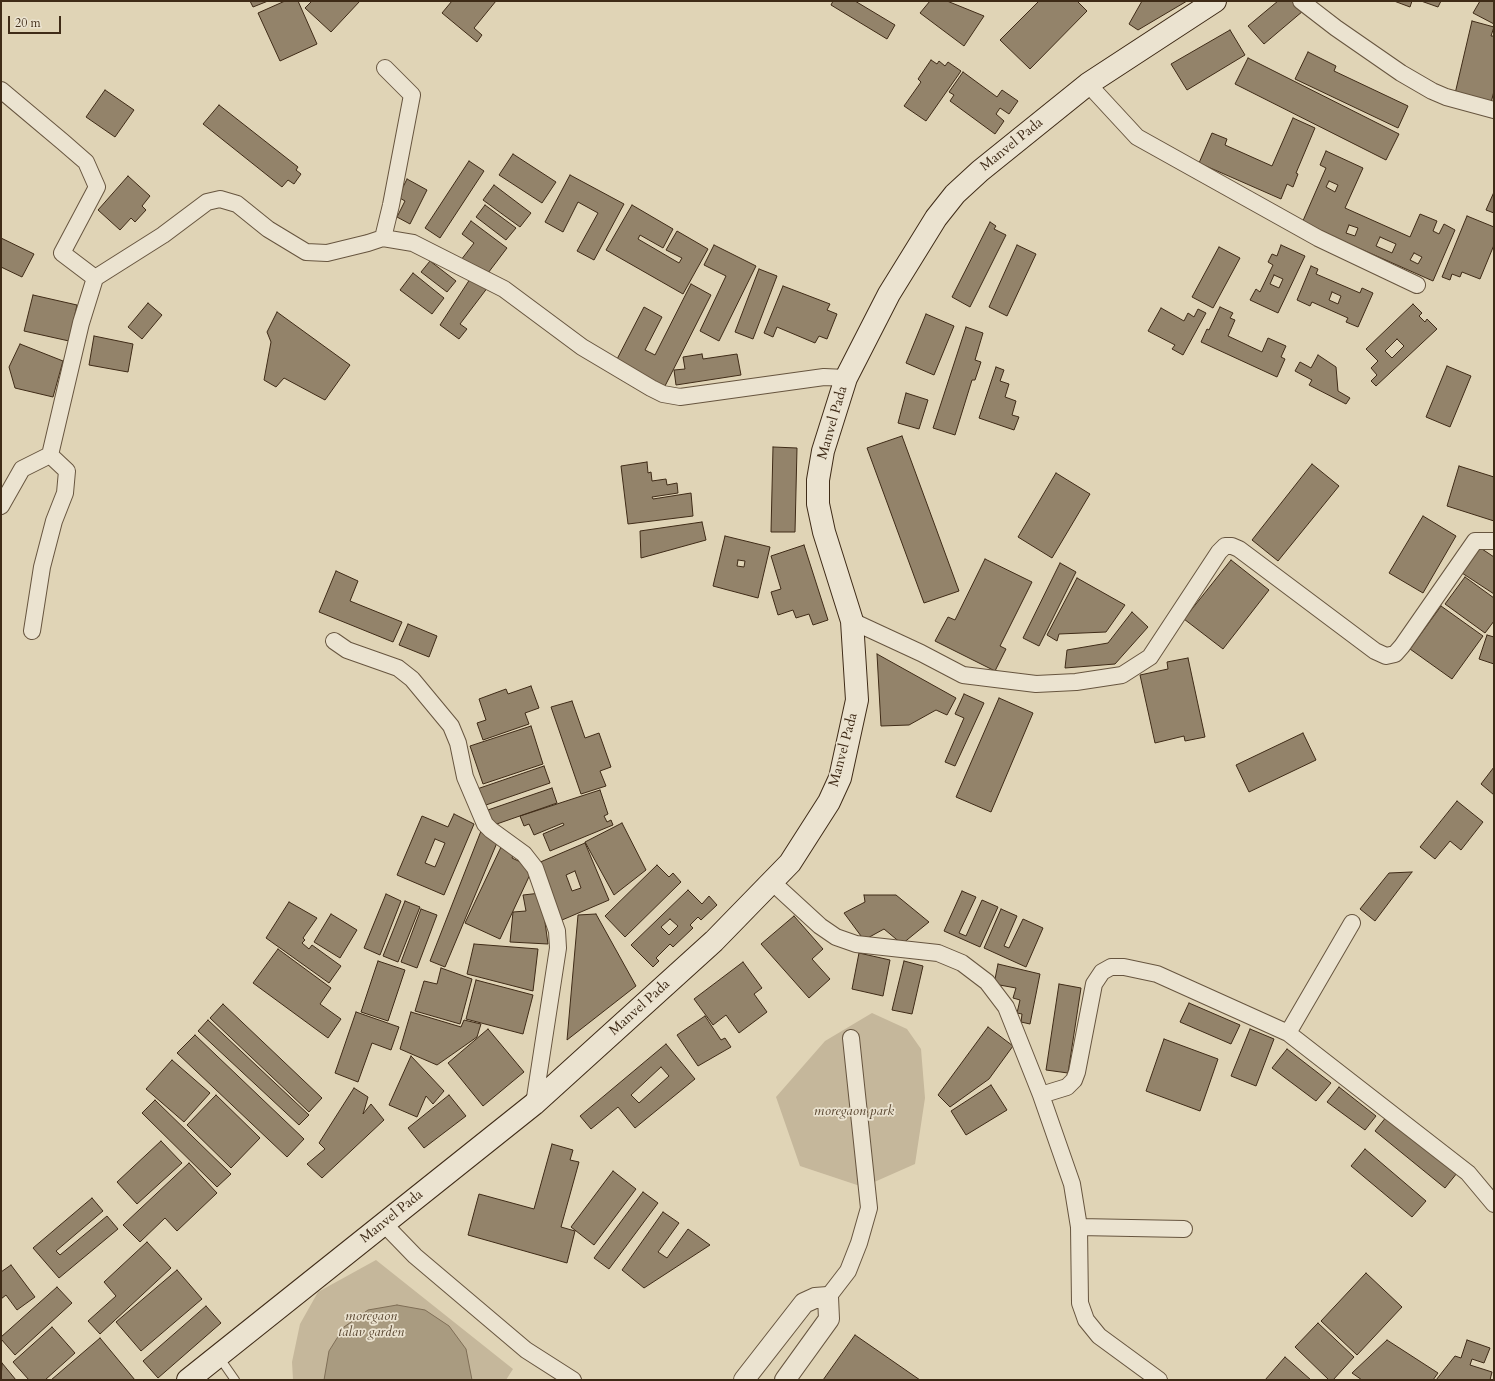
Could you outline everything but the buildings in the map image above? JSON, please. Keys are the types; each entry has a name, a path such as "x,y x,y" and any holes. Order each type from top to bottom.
{"main road":[{"name":"Manvel Pada","path":"188,1380 534,1104 714,941 790,863 829,802 840,778 857,700 852,621 824,532 818,504 818,480 823,452 846,378 889,294 936,218 955,194 980,171 1088,84 1215,1"}],"street":[{"path":"1301,1 1336,28 1401,73 1432,92 1494,110"},
{"path":"382,238 391,205 412,95 385,68"},
{"path":"1088,84 1137,137 1318,238 1417,285"},
{"path":"1,90 86,162 97,187 62,253 96,278"},
{"path":"1,506 22,469 50,455 82,323 96,278 163,236 207,202 220,199 237,204 268,229 306,252 327,253 382,238 412,243 504,289 582,347 663,394 680,397 824,377 846,378"},
{"path":"32,631 42,567 54,521 65,493 67,471 50,455"},
{"path":"852,621 921,653 963,675 1036,684 1076,682 1122,675 1150,657 1219,552 1225,546 1232,546 1239,549 1375,651 1386,656 1394,654 1402,646 1475,541 1494,541"},
{"path":"334,641 347,650 398,668 412,679 451,726 458,742 466,777 485,824 524,854 535,868 557,931 558,948 534,1104"},
{"path":"772,882 820,926 836,937 856,944 938,953 962,963 987,982 1006,1007 1041,1095 1072,1184 1079,1227 1080,1303 1086,1320 1099,1336 1159,1380"},
{"path":"1288,1033 1352,923"},
{"path":"1041,1095 1067,1087 1074,1080 1077,1072 1094,984 1102,972 1111,967 1124,967 1157,974 1288,1033 1468,1173 1494,1204"},
{"path":"785,1380 829,1319 828,1296 848,1271 859,1243 869,1208 851,1038"},
{"path":"384,1224 414,1256 526,1350 573,1380"},
{"path":"1079,1227 1184,1229"},
{"path":"744,1380 804,1303 815,1298 828,1296"}],"lane":[{"path":"218,1356 235,1380"}],"green space":[{"name":"moregaon park","path":"872,1013 907,1029 921,1049 925,1098 915,1164 863,1187 800,1166 776,1097 825,1041"},
{"name":"moregaon talav garden","path":"376,1260 513,1369 506,1380 293,1380 292,1362 300,1324 318,1292"}],"shaded area":[{"path":"397,1305 425,1310 449,1326 466,1349 472,1380 324,1380 329,1351 344,1327 368,1310"}]}
